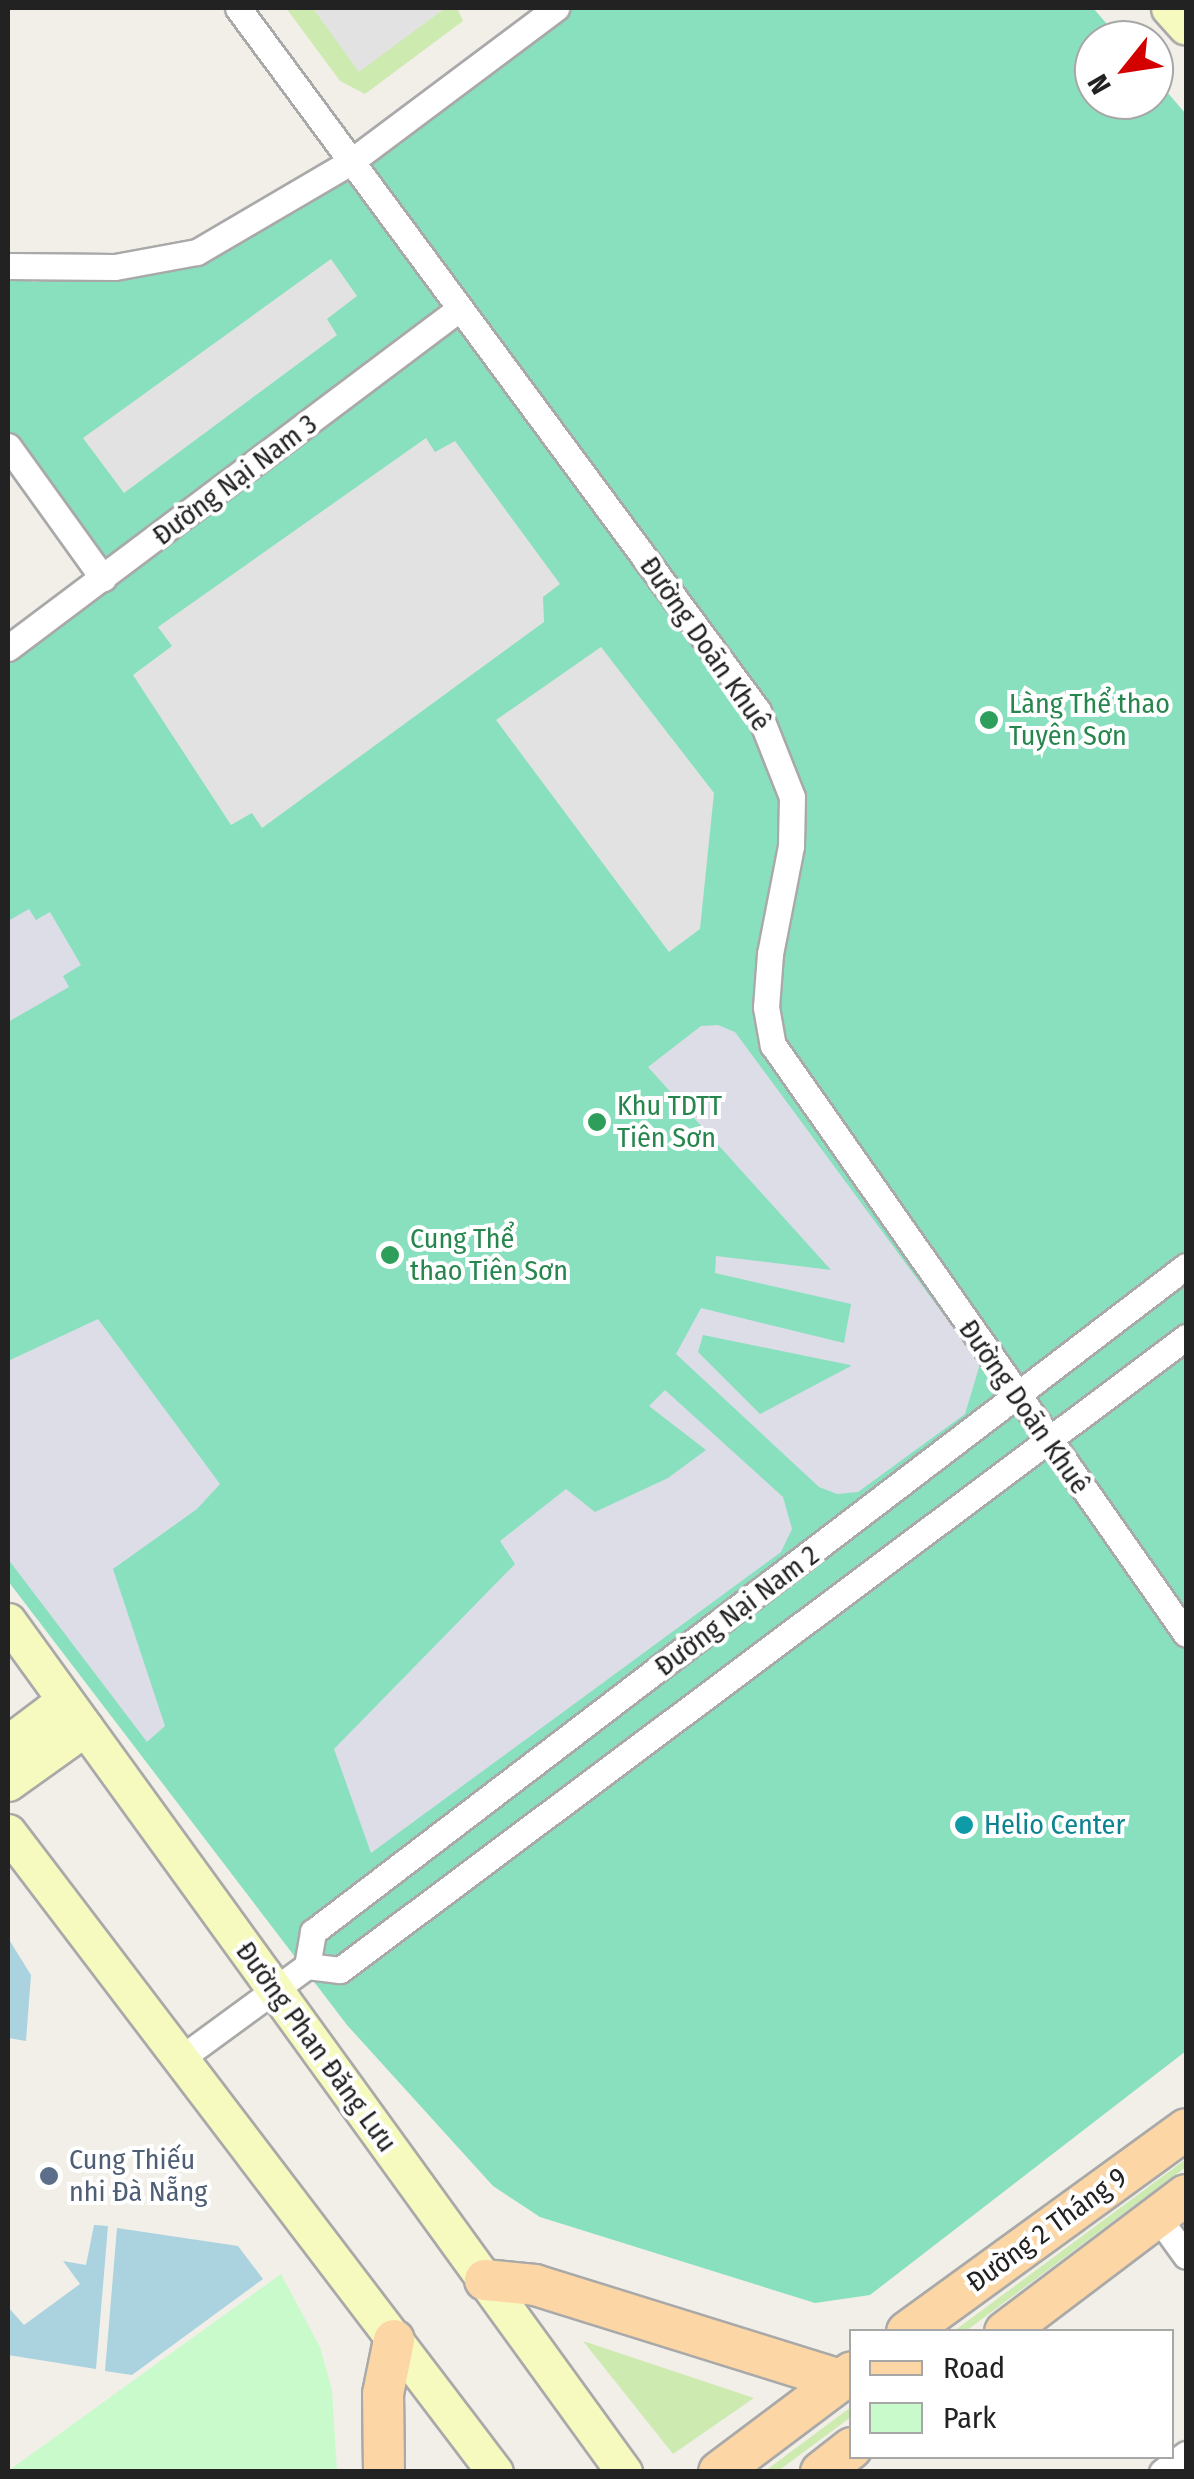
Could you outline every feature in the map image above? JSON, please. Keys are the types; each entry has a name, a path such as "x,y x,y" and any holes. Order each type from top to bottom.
{"main road":[{"name":"Đường 2 Tháng 9","path":"911,2329 1186,2129"},
{"name":"Đường 2 Tháng 9","path":"1009,2329 1172,2206"},
{"path":"484,2280 535,2285 846,2376"},
{"path":"384,2472 383,2394 394,2340"},
{"path":"719,2472 846,2376"},
{"path":"821,2472 849,2450"}],"street":[{"name":"Đường Doãn Khuê","path":"238,8 758,711 792,797 791,846 770,954 766,1007 773,1045 1046,1440 1186,1634"},
{"path":"10,267 115,267 197,252 349,163 556,8"},
{"path":"1168,8 1186,27"},
{"name":"Đường Nại Nam 3","path":"8,648 459,309"},
{"path":"8,446 103,578"},
{"name":"Đường Nại Nam 2","path":"308,1966 312,1932 1186,1266"},
{"name":"Đường Nại Nam 2","path":"180,2059 308,1966 340,1970 1186,1337"},
{"name":"Đường Phan Đăng Lưu","path":"8,1621 624,2472"},
{"path":"8,1744 75,1714"},
{"path":"8,1784 75,1714"},
{"path":"8,1832 495,2472"},
{"path":"1172,2206 1186,2256"},
{"path":"1162,2472 1186,2454"}],"green space":[{"path":"286,8 313,8 359,71 445,8 457,8 463,21 365,94 340,81"},
{"name":"Khu TDTT Tiên Sơn","path":"572,8 1093,8 1104,20 1074,20 1074,120 1174,120 1174,100 1186,114 1186,2051 870,2295 815,2303 540,2217 493,2186 347,2025 8,1581 8,664 117,582 8,429 8,277 35,282 202,263 373,158"},
{"path":"1186,2159 1186,2167 969,2329 957,2329"},
{"path":"281,2274 320,2347 332,2390 337,2471 8,2471"},
{"path":"583,2341 754,2398 673,2454"},
{"path":"849,2408 849,2418 778,2471 765,2471"}],"shaded area":[{"path":"313,8 445,8 359,72"},
{"path":"331,259 357,296 327,319 337,335 124,493 83,438"},
{"path":"426,438 435,452 455,441 560,584 543,597 544,622 262,828 252,813 231,825 133,675 172,646 158,627"},
{"path":"601,647 714,793 700,929 669,952 496,720"},
{"path":"29,909 36,920 50,912 81,965 63,976 69,987 8,1022 8,921"},
{"path":"718,1025 735,1032 980,1364 965,1414 858,1492 837,1494 819,1487 676,1354 701,1308 844,1343 851,1304 715,1273 716,1256 831,1270 648,1067 701,1026","holes":["703,1335 850,1365 760,1414 698,1352"]},
{"path":"98,1319 220,1484 197,1509 113,1569 165,1726 147,1742 8,1559 8,1361"},
{"path":"665,1390 783,1497 792,1529 781,1552 371,1853 334,1749 515,1564 500,1541 566,1489 595,1512 668,1478 706,1450 649,1406"}],"water":[{"path":"8,1938 31,1975 26,2041 8,2038"},
{"path":"94,2225 108,2226 96,2369 8,2355 8,2307 24,2325 80,2284 63,2261 86,2265"},
{"path":"117,2228 238,2246 263,2279 132,2375 105,2371"}],"place":[{"name":"Làng Thể thao Tuyên Sơn","path":"989,720"},
{"name":"Khu TDTT Tiên Sơn","path":"597,1122"},
{"name":"Cung Thể thao Tiên Sơn","path":"390,1255"},
{"name":"Helio Center","path":"964,1825"},
{"name":"Cung Thiếu nhi Đà Nẵng","path":"49,2176"}]}
